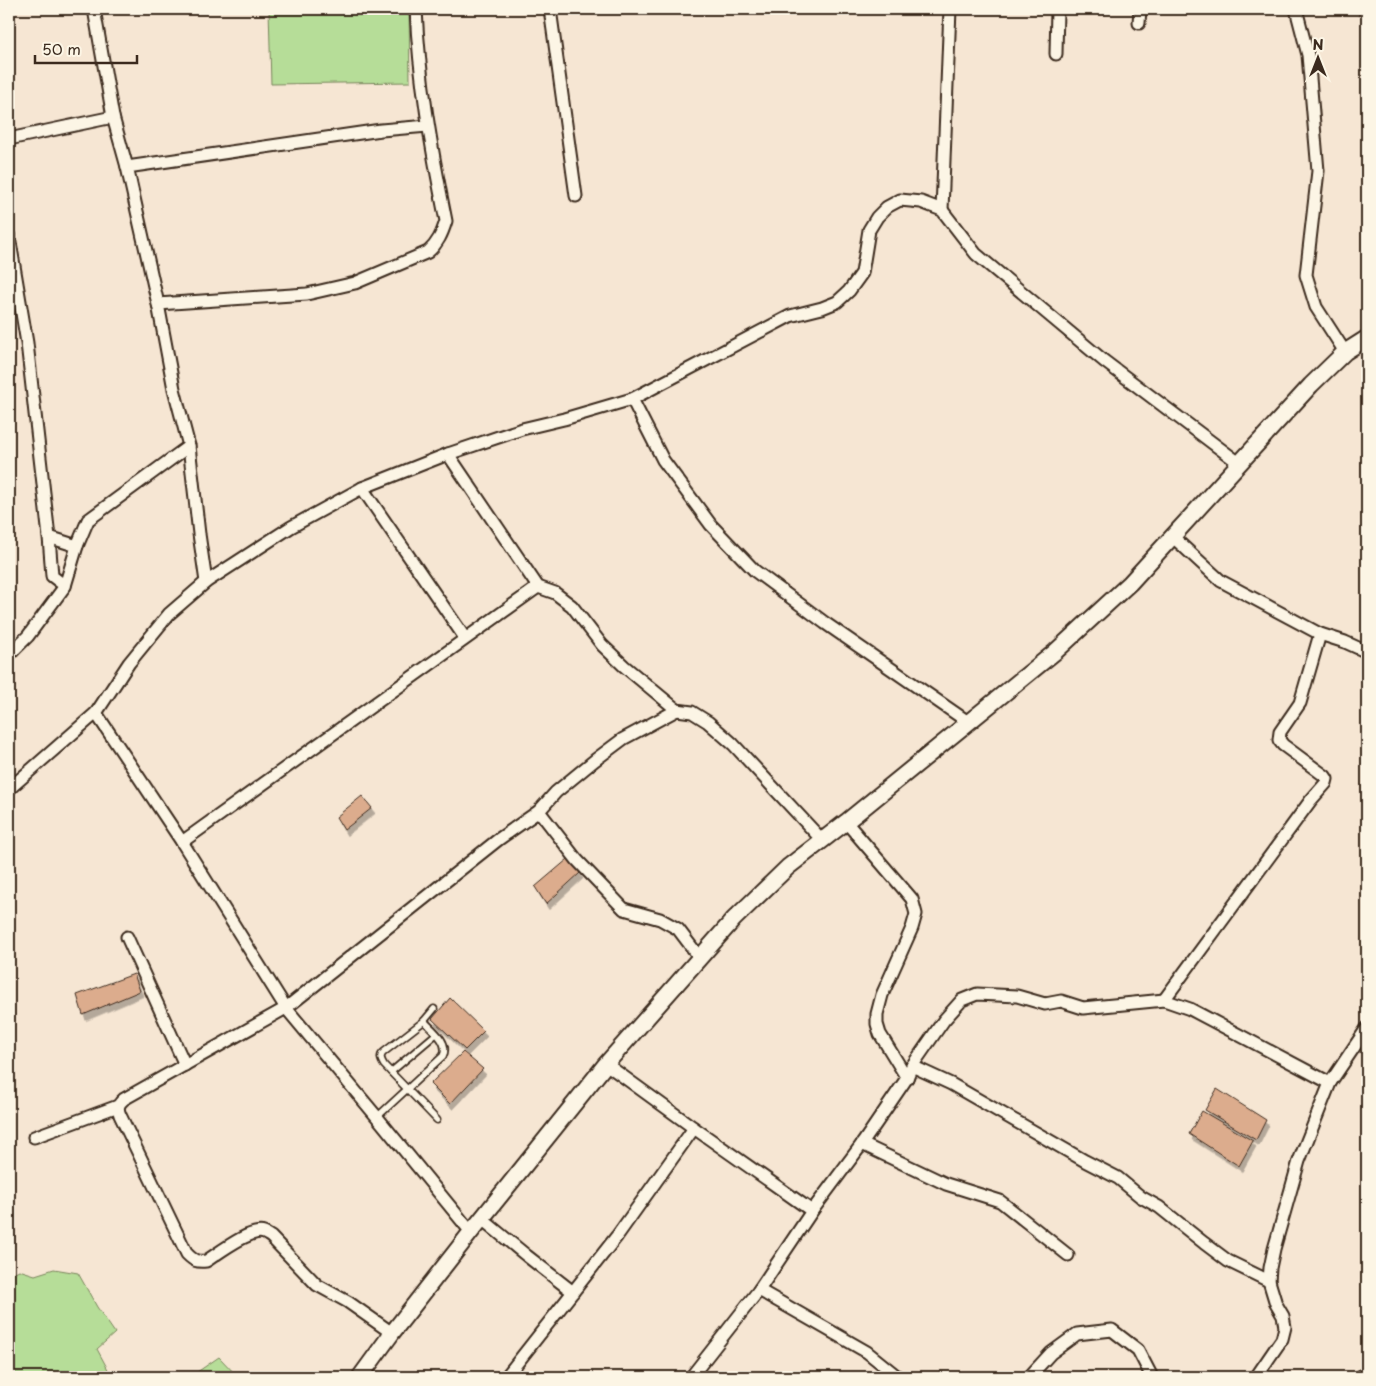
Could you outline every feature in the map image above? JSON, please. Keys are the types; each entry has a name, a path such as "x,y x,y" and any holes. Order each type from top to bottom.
{"street":[{"path":"94,9 113,117 127,167 158,304 174,389 189,446 206,582"},
{"path":"158,304 308,294 356,284 428,252 436,245 442,235 446,221 428,126 416,9"},
{"path":"550,9 576,196"},
{"path":"942,210 950,9"},
{"path":"1056,54 1057,9"},
{"path":"1139,23 1140,9"},
{"path":"1296,9 1308,55 1318,170 1306,275 1316,307 1345,352"},
{"path":"9,139 113,117"},
{"path":"127,167 381,130 428,126"},
{"path":"11,783 96,713 129,663 168,614 206,582 291,527 362,488 448,454 522,428 564,419 632,399 790,316 837,302 849,291 862,273 869,230 877,217 886,207 900,200 921,202 942,210 976,254 1104,361 1239,463"},
{"path":"9,236 27,343 52,576 65,586"},
{"path":"360,1377 392,1332 606,1064 734,919 781,873 1055,652 1130,583 1311,385 1345,352 1367,338"},
{"path":"632,399 663,460 711,524 755,571 824,623 968,722"},
{"path":"9,655 28,636 65,586 77,546 88,520 189,446"},
{"path":"448,454 538,587 555,593 572,606 602,645 677,710 692,712 714,727 733,744 822,840"},
{"path":"362,488 465,638"},
{"path":"49,537 77,546"},
{"path":"1173,537 1221,581 1320,634 1367,652"},
{"path":"182,842 538,587"},
{"path":"1164,1000 1311,800 1326,783 1327,779 1325,776 1282,745 1279,740 1280,732 1300,703 1320,634"},
{"path":"34,1136 118,1106 124,1099 286,1008 499,839 539,811 556,792 616,744 677,710"},
{"path":"96,713 182,842 286,1008 471,1232"},
{"path":"539,811 577,860 624,909 660,919 678,928 700,958"},
{"path":"846,822 912,899 916,914 912,928 882,995 877,1014 880,1034 907,1078"},
{"path":"127,937 185,1065"},
{"path":"691,1377 759,1290 812,1210 862,1144 944,1020 962,1000 977,994 1017,996 1045,1004 1061,1001 1083,1008 1164,1000 1190,1009 1330,1083"},
{"path":"1256,1377 1282,1339 1285,1327 1283,1316 1276,1304 1269,1281 1274,1249 1299,1161 1330,1083 1367,1028"},
{"path":"606,1064 812,1210"},
{"path":"912,1066 951,1084 1118,1178 1141,1197 1159,1207 1228,1261 1269,1281"},
{"path":"118,1106 120,1115 187,1254 193,1260 199,1262 206,1261 244,1237 254,1233 264,1233 272,1238 316,1286 348,1302 392,1332"},
{"path":"506,1377 617,1236 694,1128"},
{"path":"862,1144 946,1184 1000,1201 1068,1255"},
{"path":"482,1219 573,1292"},
{"path":"759,1290 867,1352 898,1377"},
{"path":"1029,1377 1051,1353 1077,1334 1112,1330 1138,1350 1152,1377"},
{"path":"1360,1377 1367,1372"}],"lane":[{"path":"434,1009 424,1021 381,1054 381,1059 384,1065 437,1120"},
{"path":"377,1117 445,1053 445,1044 424,1021"},
{"path":"391,1072 436,1034"}],"path":[{"path":"1350,9 1367,20"}],"green space":[{"path":"269,9 409,9 410,82 271,84"},
{"path":"54,1269 78,1273 97,1307 115,1333 97,1349 112,1377 9,1377 9,1275 19,1270 35,1275"},
{"path":"219,1357 238,1377 190,1377"}],"building":[{"path":"362,796 372,808 344,830 336,817"},
{"path":"568,859 580,873 546,904 535,887"},
{"path":"134,974 140,991 83,1015 77,995"},
{"path":"450,998 484,1031 465,1050 432,1019"},
{"path":"463,1052 483,1069 450,1104 430,1084"},
{"path":"1217,1089 1266,1120 1256,1140 1205,1110"},
{"path":"1202,1111 1253,1141 1239,1166 1189,1134"}]}
